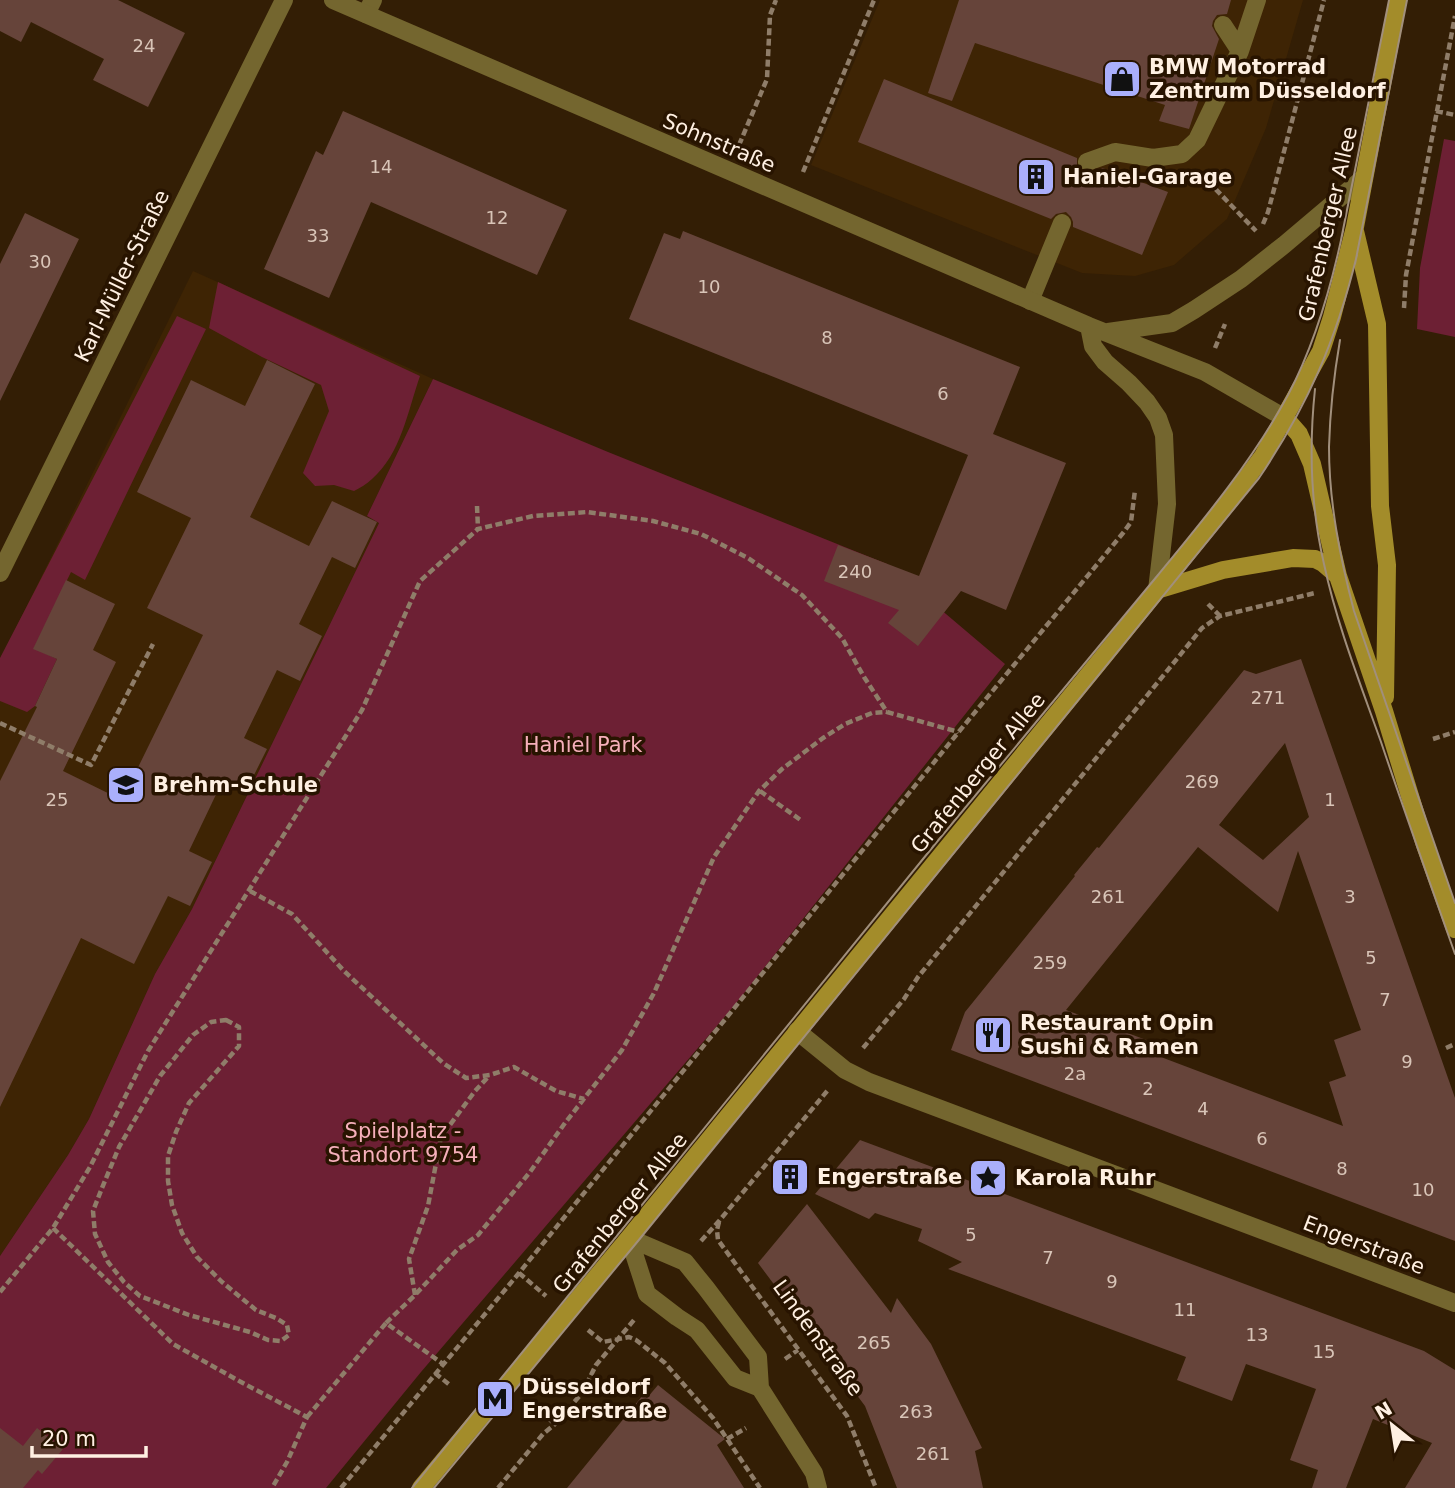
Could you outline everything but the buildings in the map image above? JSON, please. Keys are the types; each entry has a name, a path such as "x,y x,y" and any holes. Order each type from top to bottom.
{"main road":[{"name":"Grafenberger Allee","path":"421,1488 629,1238 1231,499 1263,456 1321,351 1332,317 1354,227 1398,0"},
{"path":"1354,227 1377,324 1380,506 1387,565 1384,711"},
{"path":"1285,418 1299,434 1312,464 1338,576 1455,929"},
{"path":"1157,590 1223,570 1293,558 1315,559 1338,576"}],"street":[{"name":"Karl-Müller-Straße","path":"0,573 285,0"},
{"name":"Sohnstraße","path":"333,0 369,7 728,172 1030,301 1205,372 1285,418"},
{"path":"1087,162 1115,152 1153,158 1182,154 1197,140 1240,51 1257,0"},
{"path":"1223,25 1240,51"},
{"path":"1157,590 1167,504 1164,435 1158,418 1147,402 1105,362 1093,346 1097,329 1172,323 1252,271 1362,179"},
{"path":"1030,301 1062,223"},
{"name":"Engerstraße","path":"797,1031 845,1070 869,1082 1455,1303"},
{"path":"629,1238 648,1294 697,1330 735,1378 760,1388"},
{"path":"629,1238 685,1262 758,1357 760,1388 814,1473 818,1488"}],"path":[{"path":"728,172 767,79 771,15 776,0"},
{"path":"792,199 874,0"},
{"path":"1182,154 1259,234 1268,212 1324,0"},
{"path":"1404,311 1406,275 1455,16"},
{"path":"1436,111 1455,116"},
{"path":"1220,336 1224,325"},
{"name":"Grafenberger Allee","path":"341,1488 1123,533 1131,522 1137,481"},
{"path":"477,506 478,529"},
{"path":"0,1292 53,1228 90,1167 148,1052 362,710 420,581 478,529 533,516 587,512 653,521 701,534 748,558 802,595 842,638 887,712"},
{"path":"1123,533 1130,540"},
{"path":"706,1234 719,1222 904,999 926,967 1202,628 1220,616 1307,596"},
{"path":"1205,601 1220,616"},
{"path":"0,723 91,765 153,644"},
{"path":"272,1488 307,1417 386,1323 457,1250 478,1235 530,1172 622,1050 654,993 713,857 759,791 782,769 823,738 845,724 872,713 887,712 955,731 957,734"},
{"path":"1433,739 1455,732"},
{"path":"759,791 802,821"},
{"path":"250,891 292,914 344,971 443,1063 466,1078 490,1075 514,1067 556,1091 584,1099"},
{"path":"226,1020 239,1027 240,1046 189,1103 176,1132 167,1156 172,1205 182,1233 197,1257 256,1310 287,1325 289,1335 281,1341 268,1340 140,1296 108,1262 95,1234 93,1211 119,1147 160,1076 193,1035 211,1022 226,1020"},
{"path":"1446,1048 1455,1044"},
{"path":"415,1295 409,1259 428,1206 441,1137 490,1075"},
{"name":"Lindenstraße","path":"719,1222 718,1240 847,1416 876,1488"},
{"path":"53,1228 173,1344 307,1417"},
{"path":"519,1273 537,1288"},
{"path":"132,1305 140,1296"},
{"path":"498,1488 542,1434 555,1424 582,1394 596,1365 636,1318"},
{"path":"386,1323 443,1364"},
{"path":"596,1336 603,1342 629,1337 665,1363 713,1418 760,1488"},
{"path":"785,1359 798,1350"},
{"path":"435,1374 452,1386"},
{"path":"539,1410 555,1424"},
{"path":"727,1439 746,1428"}],"shaded area":[{"path":"880,0 1303,0 1266,128 1227,219 1174,265 1135,276 1082,273 811,165"},
{"name":"Brehm-Schule","path":"193,271 433,379 367,516 379,523 192,909 155,974 89,1119 0,1256 0,660"}],"green space":[{"path":"1444,139 1455,141 1455,337 1417,329 1420,268"},
{"path":"218,282 420,376 397,444 382,469 368,483 354,491 334,485 315,486 303,473 329,411 321,385 209,328"},
{"path":"177,316 206,329 85,580 71,572 34,648 57,659 35,706 27,712 0,701 0,658"},
{"name":"Haniel Park","path":"433,379 887,564 1005,664 733,1007 421,1372 326,1488 0,1488 0,1256 89,1119 155,974 192,909 379,523 367,516"}],"tram line":[{"path":"1341,240 1389,0"},
{"path":"1355,264 1407,0"},
{"path":"412,1488 1228,488 1260,443 1298,376 1321,315 1343,231"},
{"path":"434,1488 1259,478 1306,398 1330,344 1357,255"},
{"path":"1340,340 1329,447 1333,509 1340,550 1354,611 1455,903"},
{"path":"1315,389 1312,433 1314,499 1329,587 1455,954"}],"place":[{"name":"BMW Motorrad Zentrum Düsseldorf","path":"1122,79"},
{"name":"Haniel-Garage","path":"1036,177"},
{"name":"Brehm-Schule","path":"126,785"},
{"name":"Restaurant Opin Sushi & Ramen","path":"993,1035"},
{"name":"Engerstraße","path":"790,1177"},
{"name":"Karola Ruhr","path":"988,1178"},
{"name":"Düsseldorf Engerstraße","path":"495,1399"}],"park label":[{"name":"Spielplatz - Standort 9754","path":"403,1143"}]}
